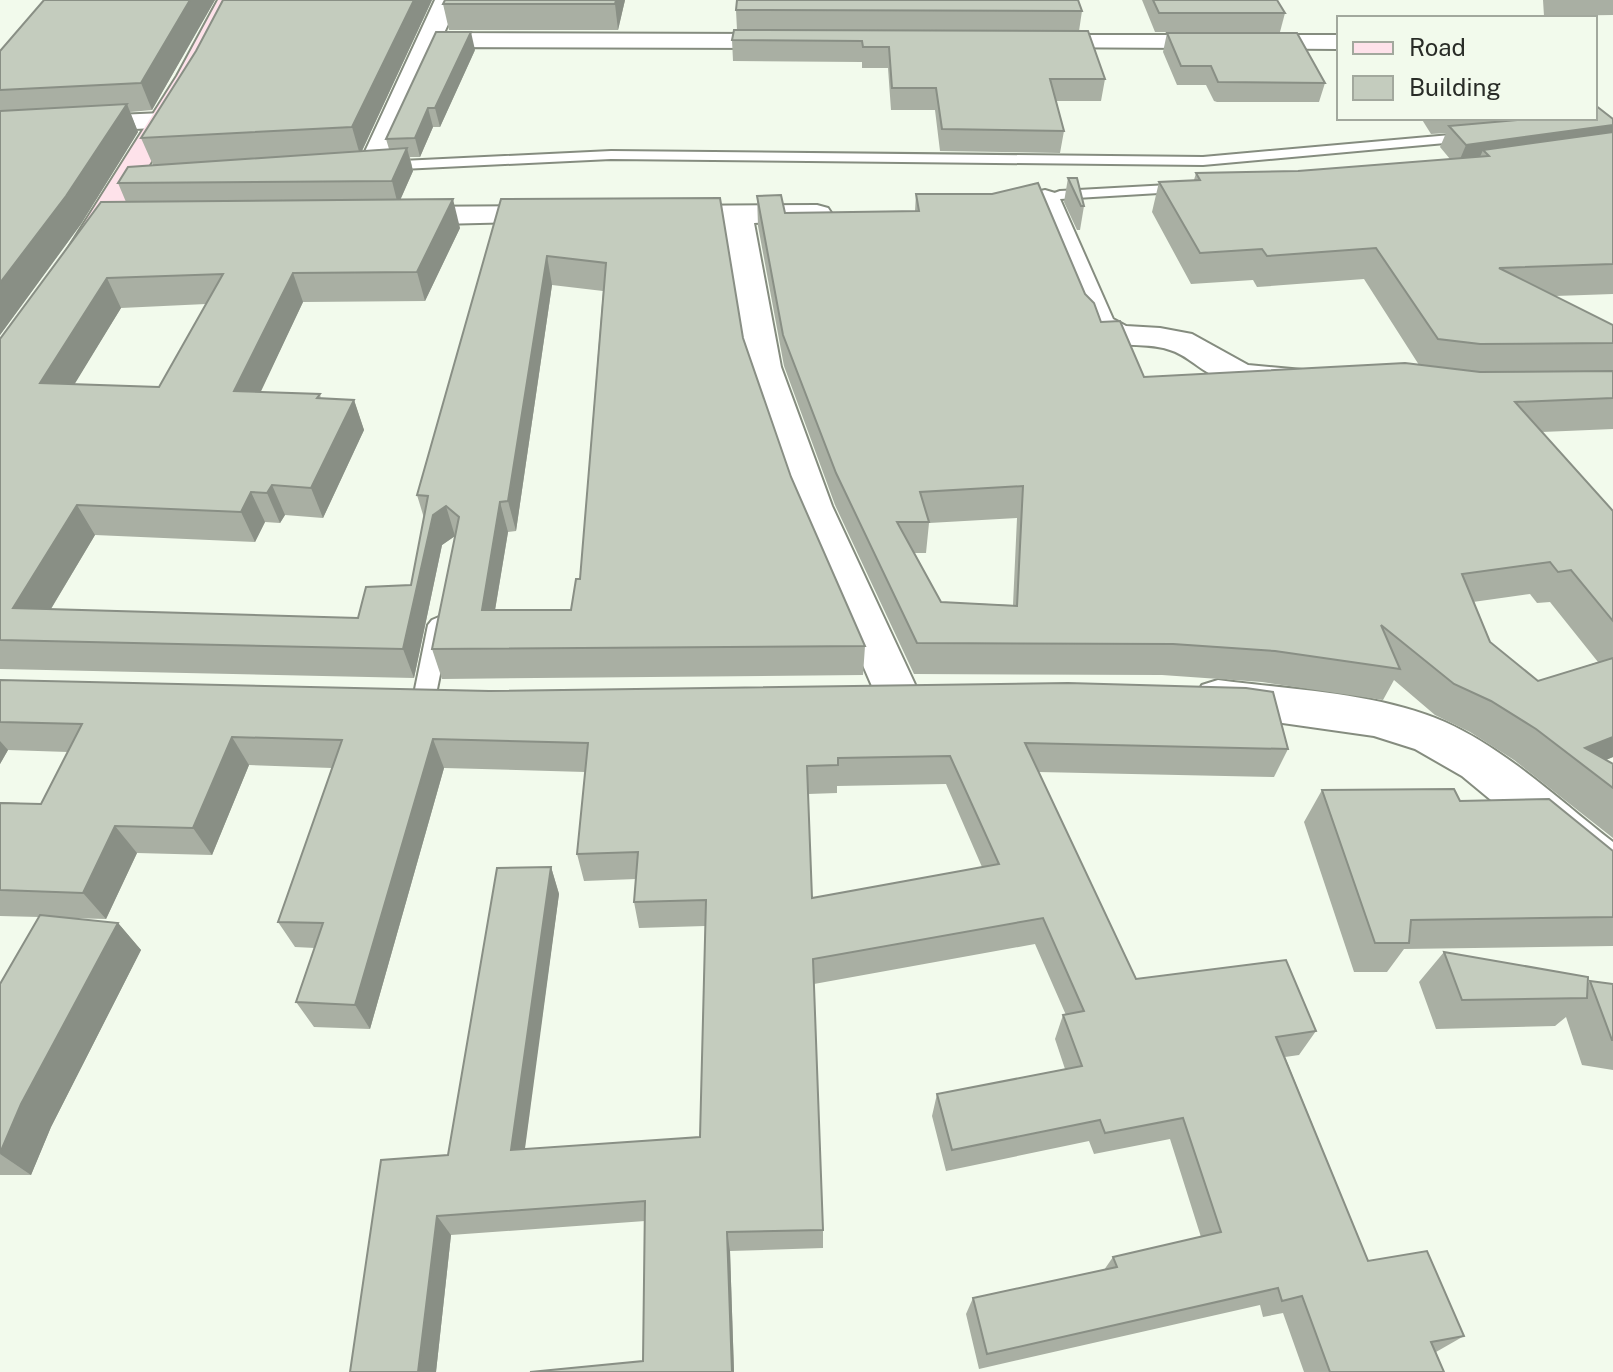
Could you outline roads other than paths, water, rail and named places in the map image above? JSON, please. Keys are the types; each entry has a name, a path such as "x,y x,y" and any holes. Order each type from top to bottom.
{"street":[{"path":"62,278 103,219 163,121 230,0"},
{"path":"310,170 372,166 447,0"},
{"path":"429,40 812,41"},
{"path":"1004,42 1337,42"},
{"path":"0,128 163,121"},
{"path":"126,179 157,178"},
{"path":"957,212 988,212 1045,199 1099,324 1110,334 1132,340 1169,339 1198,348 1233,373 1315,378"},
{"path":"629,215 847,214"},
{"path":"375,216 582,215"},
{"path":"738,215 764,367 813,506 897,693"},
{"path":"103,219 135,218"},
{"path":"849,694 942,693"},
{"path":"1171,695 1234,697 1401,724 1431,736 1478,763 1613,871"},
{"path":"377,697 469,699"}],"lane":[{"path":"372,166 611,155 1203,161 1492,136"},
{"path":"1045,199 1060,195 1201,188"},
{"path":"424,699 443,607"}]}
